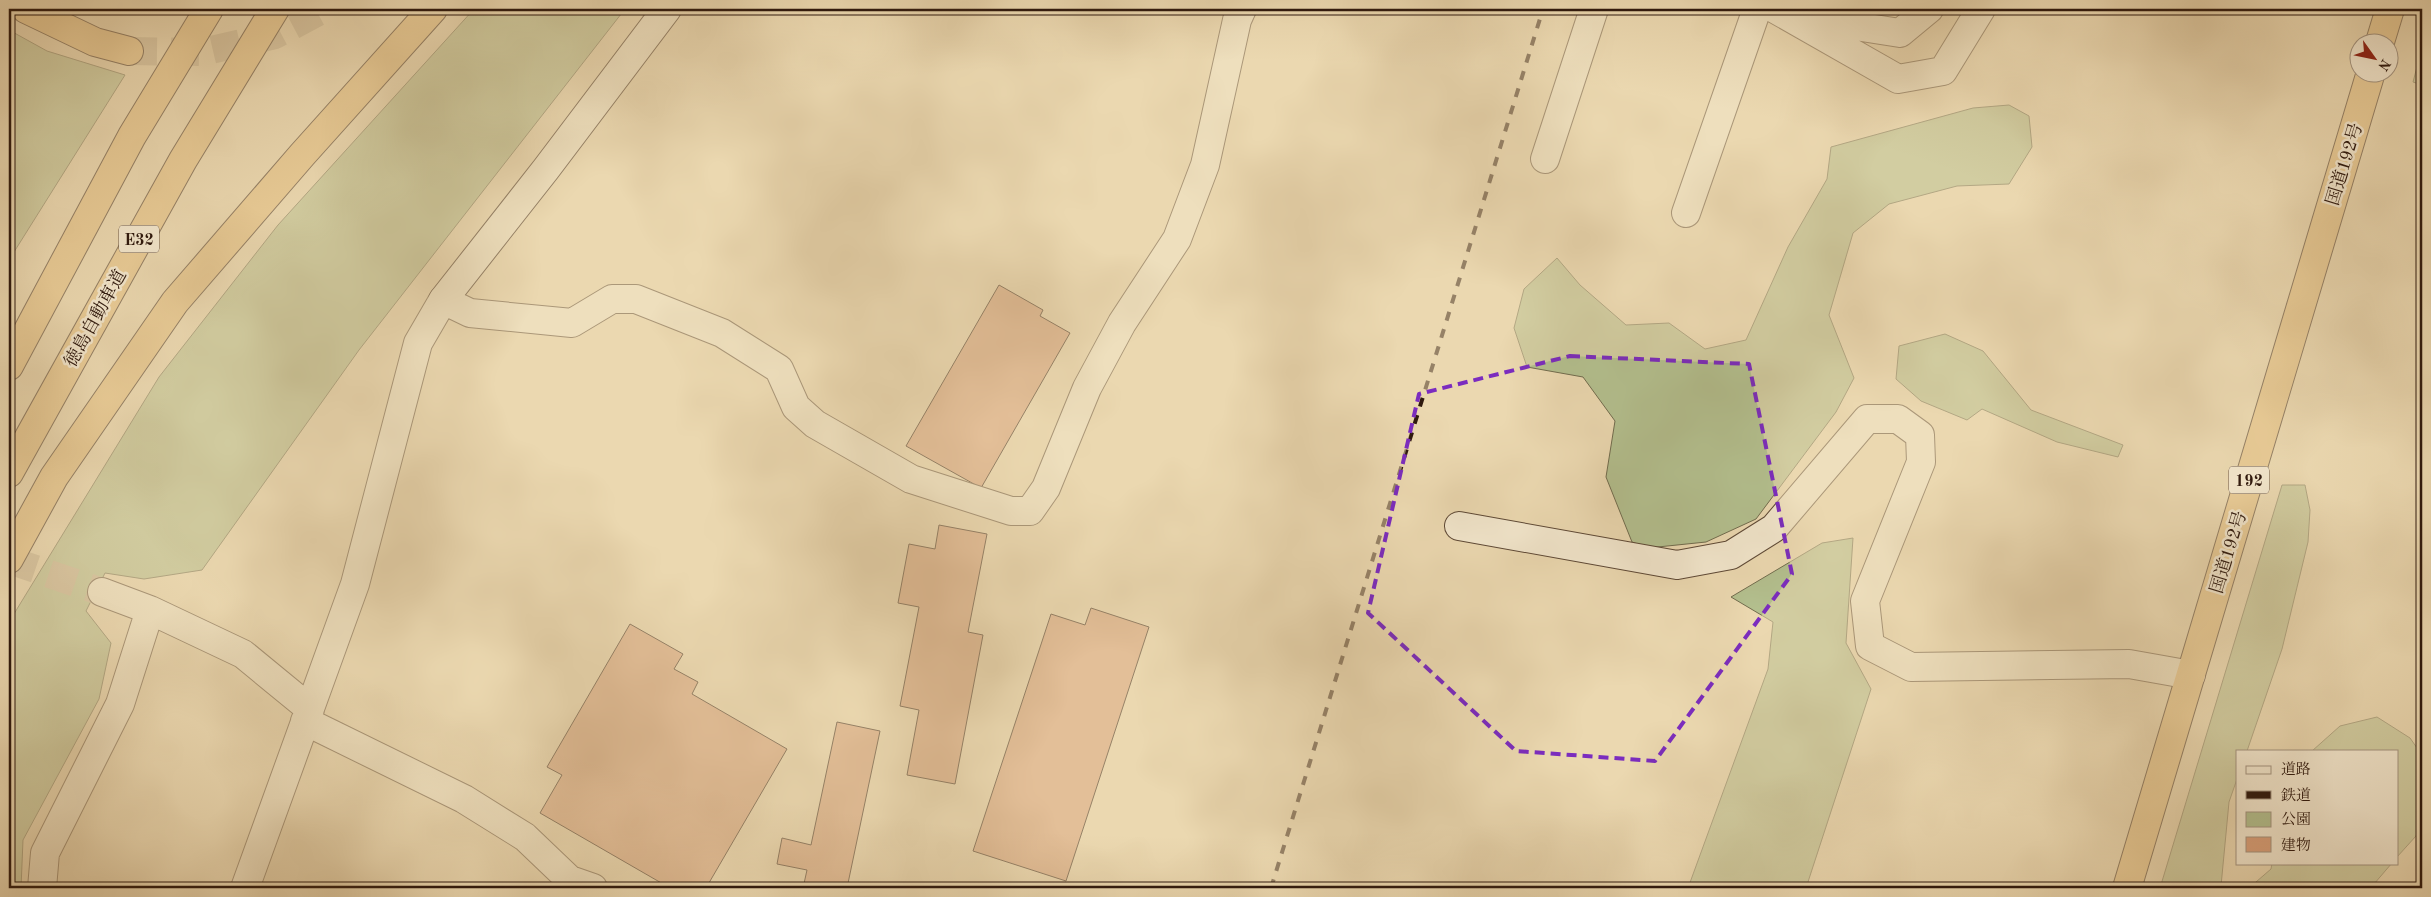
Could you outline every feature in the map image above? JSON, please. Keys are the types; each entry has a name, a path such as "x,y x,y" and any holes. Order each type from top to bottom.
{"highway":[{"path":"26,9 95,42 129,51"},
{"path":"9,366 132,136 209,9"},
{"name":"徳島自動車道","path":"9,474 183,160 275,9"},
{"path":"9,560 54,477 175,302 302,155 433,9"},
{"path":"2383,32 2390,9"},
{"name":"国道192号","path":"2127,888 2368,82"}],"street":[{"path":"245,888 355,584 418,343 443,300 546,169 667,9"},
{"path":"443,300 470,313 572,324 612,299 636,299 722,333 779,369 796,408 802,413 816,424 911,478 1011,511 1030,510 1046,488 1091,380 1122,323 1177,239 1205,165 1237,20 1242,9"},
{"path":"1545,159 1594,9"},
{"path":"1686,213 1757,9"},
{"path":"1775,9 1898,79 1943,71 1981,9"},
{"path":"1802,24 1817,20 1900,33 1930,9"},
{"path":"1459,526 1677,565 1731,555 1774,528 1868,419 1898,419 1920,435 1921,462 1865,601 1870,646 1911,667 2129,664 2191,675"},
{"path":"102,592 150,610 243,654 307,715 464,799 525,837 570,880 593,888"},
{"path":"42,888 45,853 120,704 150,610"}],"highlighted area":[{"path":"1570,356 1749,364 1792,574 1655,761 1516,751 1368,613 1419,394"}],"green space":[{"path":"83,9 141,9 94,14"},
{"path":"474,9 625,9 359,350 202,570 144,579 105,573 86,611 111,643 99,699 23,840 21,888 9,888 9,622 159,377 278,225"},
{"path":"9,30 47,51 125,75 9,260"},
{"path":"2422,48 2422,85 2413,82"},
{"path":"2009,105 2029,116 2032,147 2009,184 1957,186 1889,204 1853,233 1829,315 1854,378 1836,412 1756,519 1706,542 1648,548 1632,542 1606,477 1615,421 1583,377 1527,367 1514,328 1524,289 1557,258 1580,285 1626,325 1669,323 1705,349 1746,340 1788,247 1827,179 1831,147 1973,108"},
{"path":"1945,334 1983,351 2031,410 2123,445 2118,457 2057,442 1982,409 1967,420 1921,401 1896,379 1899,346"},
{"path":"2282,485 2305,485 2310,510 2308,542 2282,649 2247,750 2236,750 2236,782 2229,802 2221,886 2225,888 2160,888"},
{"path":"1853,538 1846,643 1871,689 1806,888 1688,888 1768,669 1773,622 1731,597 1822,543"},
{"path":"2377,717 2410,738 2422,755 2422,820 2416,836 2398,856 2398,750 2313,750 2340,726"},
{"path":"2272,864 2391,864 2374,884 2361,888 2249,888 2271,869"}],"building":[{"path":"999,285 1043,310 1040,316 1070,333 981,488 906,446"},
{"path":"939,525 987,534 968,632 983,635 955,784 907,775 919,710 900,706 919,607 898,603 909,544 935,549"},
{"path":"1091,608 1149,627 1066,881 973,851 1051,614 1085,625"},
{"path":"630,624 683,654 674,669 698,682 692,694 787,749 706,888 670,888 540,813 562,775 547,767"},
{"path":"837,722 880,731 847,888 803,888 807,870 777,864 782,838 811,845"}],"tunnel":[{"path":"129,51 203,52 275,35 324,9"},
{"path":"9,560 102,592"}],"railway":[{"path":"1271,888 1543,9"}]}
